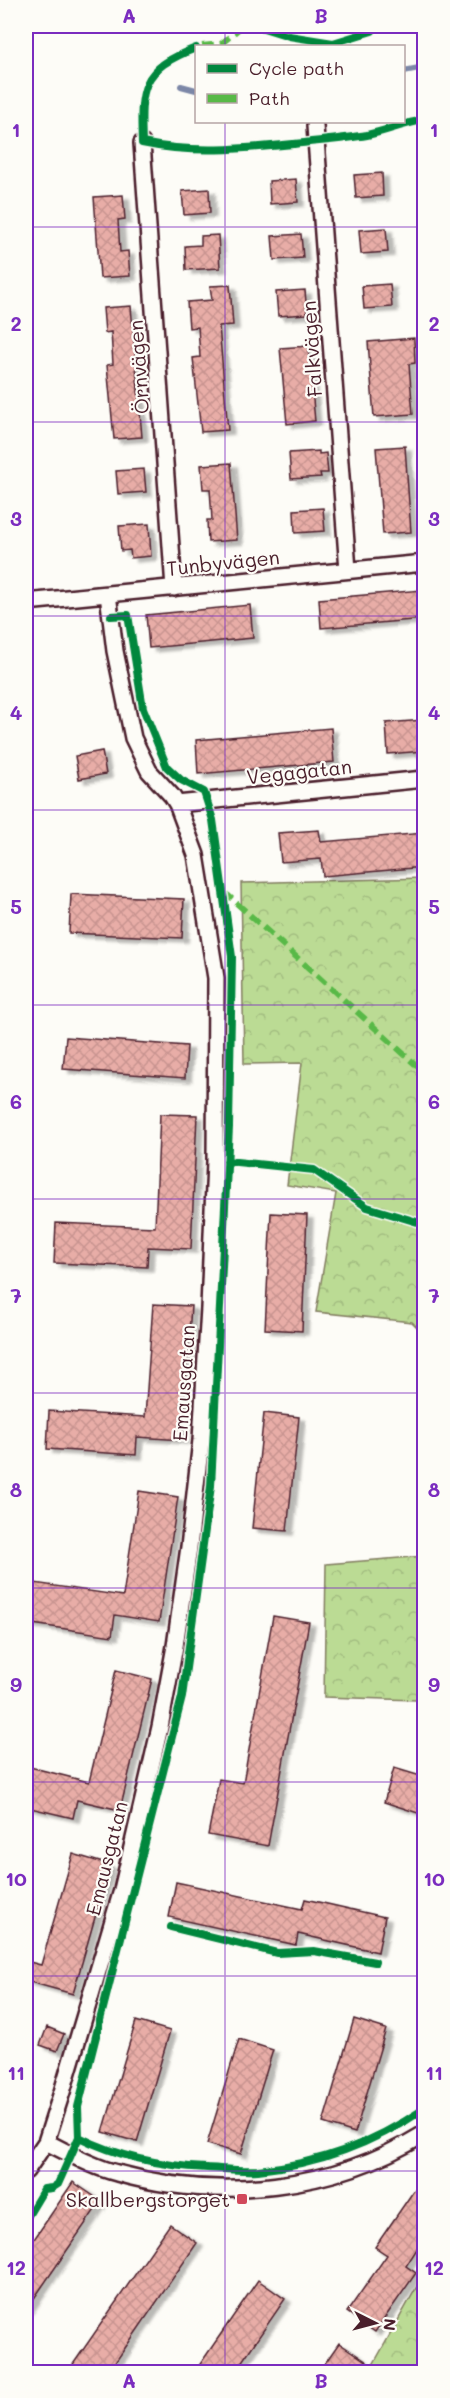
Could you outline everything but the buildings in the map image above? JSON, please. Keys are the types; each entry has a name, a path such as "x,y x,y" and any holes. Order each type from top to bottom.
{"street":[{"name":"Falkvägen","path":"315,126 348,570"},
{"name":"Örnvägen","path":"142,143 174,588"},
{"name":"Tunbyvägen","path":"26,602 424,563"},
{"name":"Emausgatan","path":"26,2171 46,2142 122,1890 160,1727 175,1646 201,1440 215,1161 216,978 196,855 177,804 149,771 133,738 115,651 108,594"},
{"name":"Vegagatan","path":"177,804 424,779"},
{"path":"46,2142 88,2163 115,2173 184,2187 215,2189 271,2186 315,2179 396,2151 424,2134"}],"green space":[{"path":"424,878 424,1334 412,1322 316,1312 336,1193 287,1185 302,1063 244,1064 241,883"},
{"path":"424,1556 424,1685 416,1700 324,1697 326,1564"},
{"path":"424,2274 424,2372 369,2372"}],"waterway":[{"path":"405,71 424,67"},
{"path":"181,86 195,90"}],"marked path":[{"path":"212,45 221,44 242,26"},
{"path":"223,891 415,1064 424,1069"}],"cycle path":[{"path":"257,26 289,36 333,43 372,31 376,26"},
{"path":"195,48 164,64 147,83 143,95 142,143 218,150 256,148 367,135 424,120"},
{"path":"26,2219 44,2189 58,2184 79,2137 78,2107 182,1697 211,1486 229,1127 232,957 213,820 204,792 181,780 167,767 143,708 128,615 111,616"},
{"path":"227,1161 314,1170 367,1207 424,1224"},
{"path":"171,1927 277,1953 314,1951 375,1962"},
{"path":"79,2137 125,2155 158,2163 258,2170 302,2163 345,2150 385,2132 424,2109"}],"place":[{"name":"Skallbergstorget","path":"242,2199"}]}
